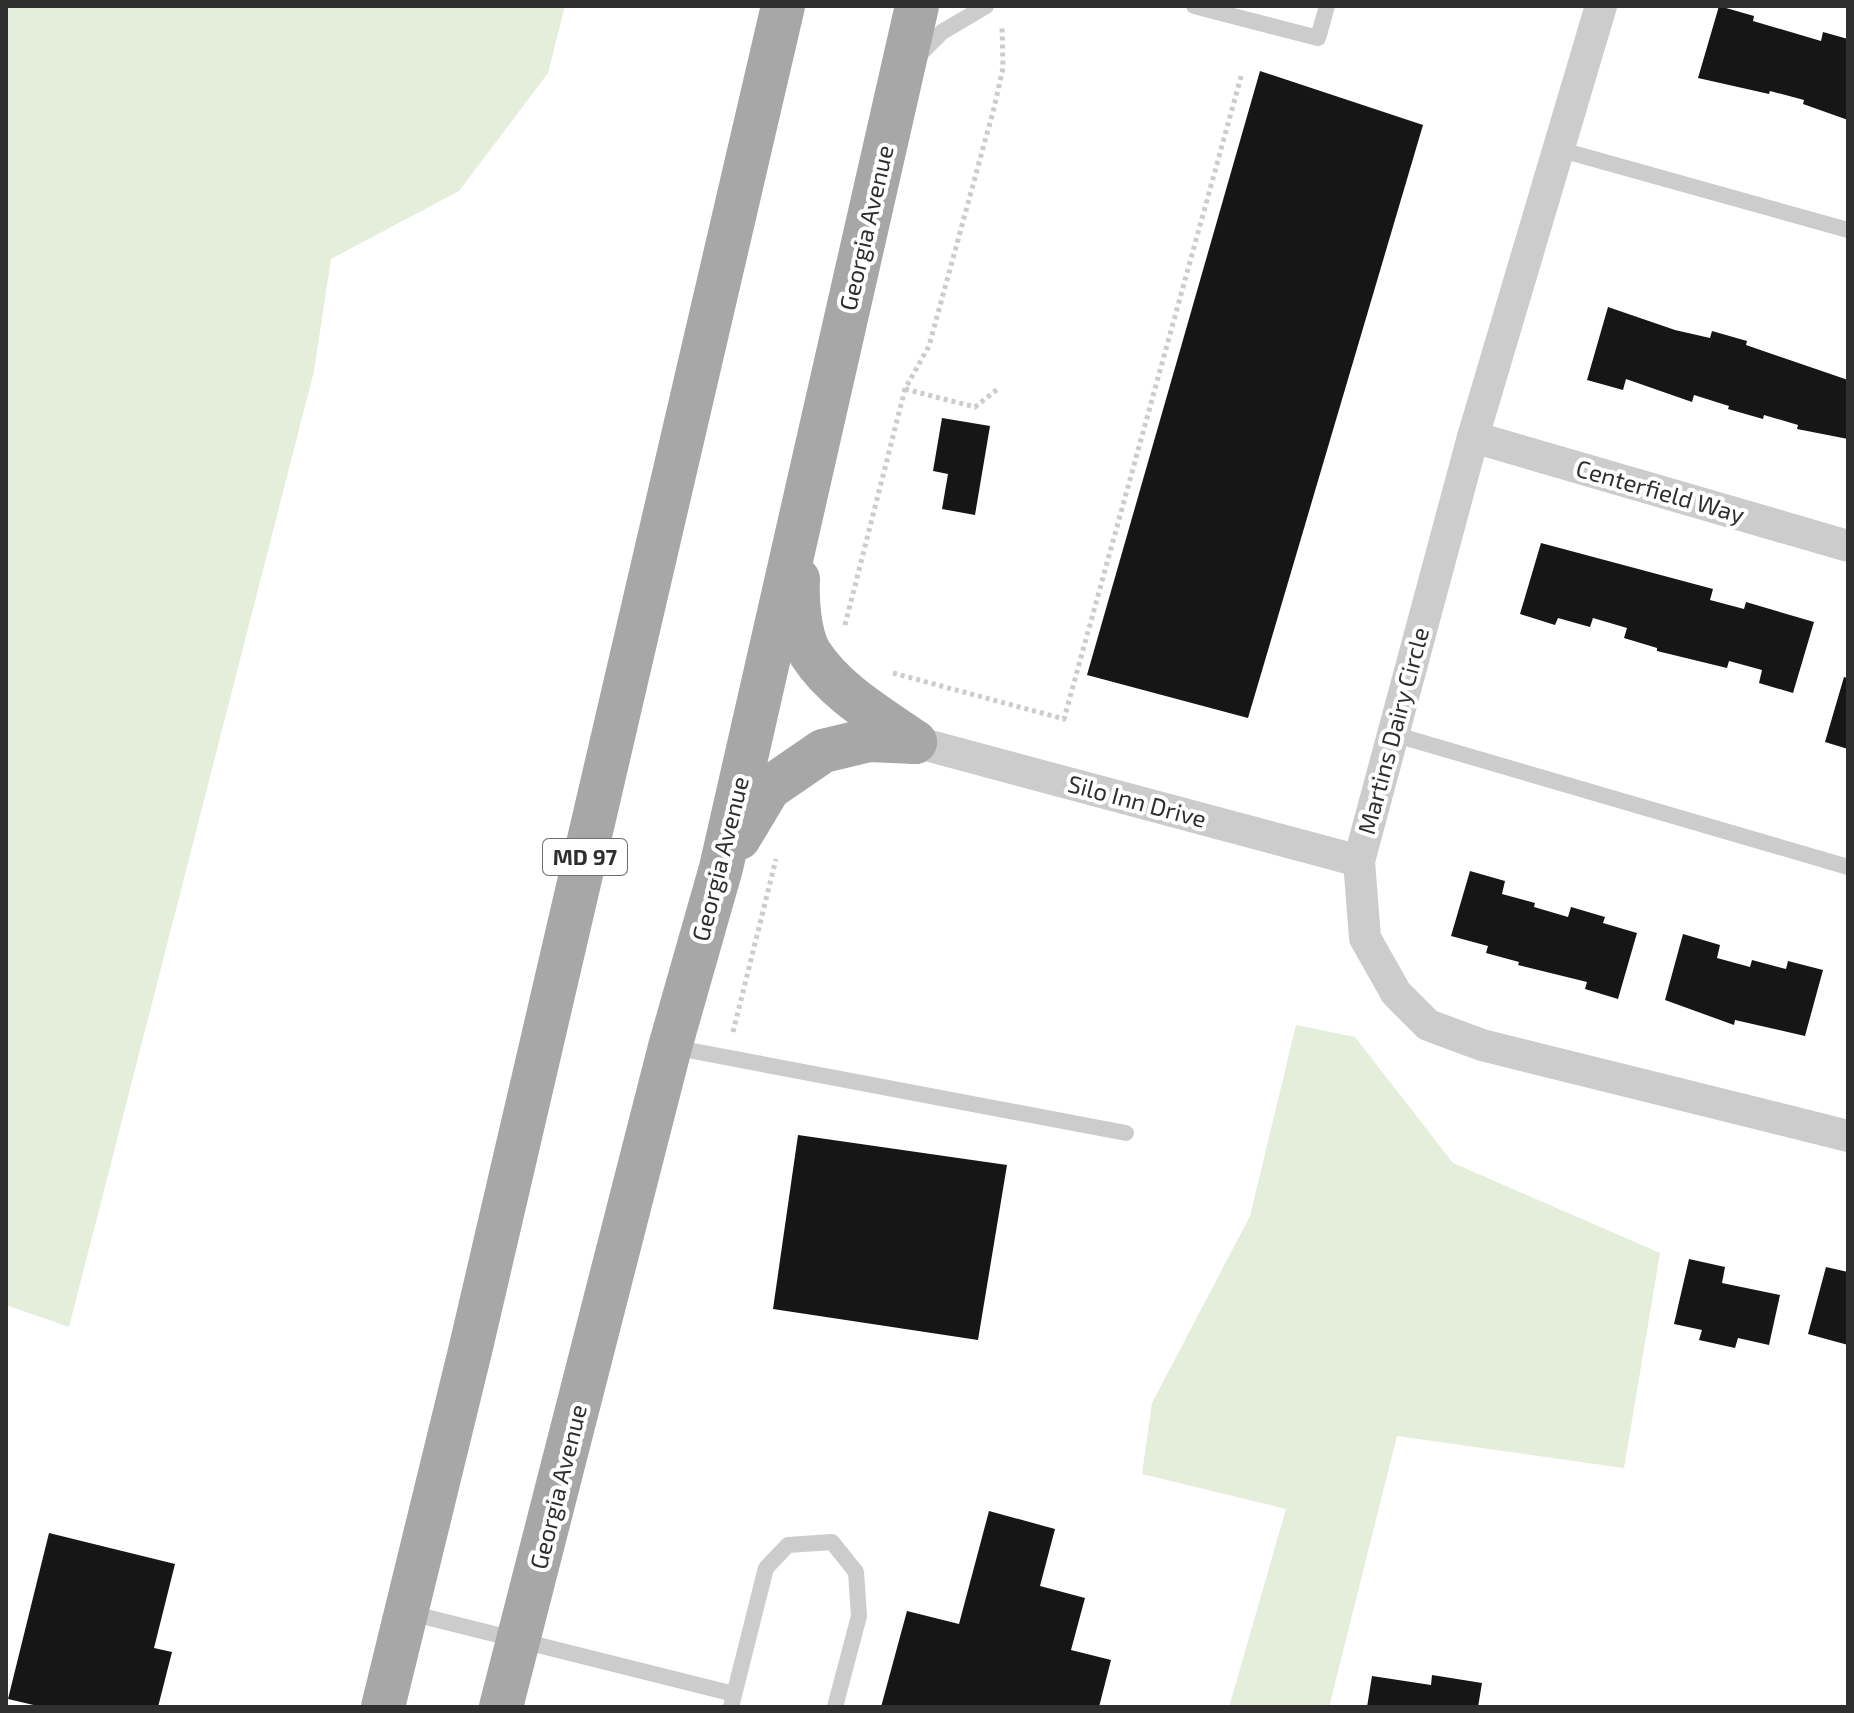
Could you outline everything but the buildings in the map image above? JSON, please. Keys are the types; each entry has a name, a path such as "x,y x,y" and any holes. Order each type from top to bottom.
{"main road":[{"name":"MD 97","path":"383,1707 783,6"},
{"name":"Georgia Avenue","path":"501,1707 670,1047 721,868 917,6"},
{"path":"801,521 797,601 809,651 866,708 915,742"},
{"path":"721,868 769,788 823,751 869,740 915,742"}],"street":[{"name":"Martins Dairy Circle","path":"1601,6 1473,437 1359,861 1365,938 1396,993 1428,1025 1482,1045 1848,1136"},
{"name":"Centerfield Way","path":"1473,437 1848,546"},
{"name":"Silo Inn Drive","path":"915,742 1359,861"}],"lane":[{"path":"902,72 942,32 986,6"},
{"path":"1194,6 1318,38 1327,6"},
{"path":"1558,149 1848,230"},
{"path":"1393,734 1848,867"},
{"path":"670,1047 1126,1133"},
{"path":"406,1612 733,1701 766,1568 788,1545 832,1542 856,1572 859,1616 835,1707"}],"path":[{"path":"832,677 905,389 929,346 994,108 1003,68 1002,17"},
{"path":"882,671 1064,719 1242,73"},
{"path":"905,389 975,407 999,388"},
{"path":"718,1057 733,1035 780,844"}],"green space":[{"path":"6,6 565,6 548,73 459,191 331,259 314,371 69,1327 6,1305"},
{"path":"1296,1025 1355,1037 1453,1163 1660,1253 1624,1468 1397,1436 1329,1707 1229,1707 1286,1509 1142,1474 1152,1403 1250,1216"}]}
